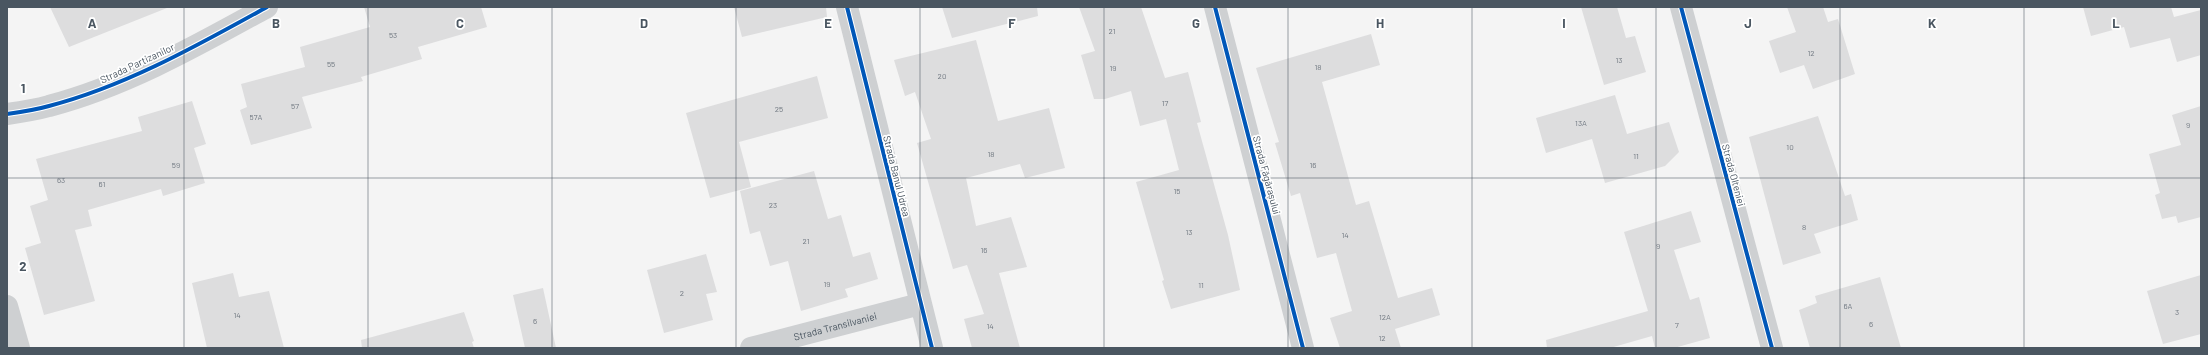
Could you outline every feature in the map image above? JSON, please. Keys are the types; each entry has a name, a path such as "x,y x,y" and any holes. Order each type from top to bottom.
{"street":[{"name":"Strada Partizanilor","path":"7,114 49,106 109,86 150,67 267,7"},
{"name":"Strada Banul Udrea","path":"847,7 932,348"},
{"name":"Strada Făgărașului","path":"1215,7 1303,348"},
{"name":"Strada Olteniei","path":"1681,7 1772,348"},
{"name":"Strada Transilvaniei","path":"751,348 920,304"},
{"path":"7,306 19,348"}],"building":[{"path":"50,7 167,7 167,8 69,47"},
{"path":"364,7 481,7 487,27 418,47 422,59 361,77 363,81 302,97 312,128 251,145 240,110 247,107 241,84 305,67 300,47 370,27"},
{"path":"734,7 826,7 827,17 742,37"},
{"path":"942,7 1037,7 1038,16 952,38"},
{"path":"1079,7 1141,7 1165,78 1188,72 1201,122 1197,123 1228,235 1240,290 1171,309 1162,281 1164,280 1136,182 1179,170 1166,119 1140,126 1131,91 1105,99 1094,99 1081,55 1095,51"},
{"path":"1581,7 1617,7 1626,38 1635,36 1646,72 1604,85"},
{"path":"1787,7 1823,7 1828,22 1838,19 1855,74 1813,89 1804,65 1780,73 1769,41 1796,32"},
{"path":"2083,7 2171,7 2174,17 2201,10 2201,55 2177,62 2170,38 2130,48 2124,27 2091,36"},
{"path":"1371,34 1380,65 1322,82 1356,205 1369,201 1398,298 1432,288 1440,315 1395,329 1401,348 1340,348 1330,318 1352,311 1336,253 1317,258 1300,193 1291,196 1275,143 1279,142 1256,68"},
{"path":"976,40 998,121 1049,108 1065,168 1025,178 1020,164 966,178 976,226 1011,217 1027,267 999,273 1020,348 972,348 964,319 984,314 967,265 953,269 917,143 931,139 915,92 905,96 894,60"},
{"path":"817,76 828,118 739,142 751,187 710,198 686,113"},
{"path":"1615,95 1627,134 1669,122 1679,152 1665,166 1605,183 1592,139 1546,153 1536,118"},
{"path":"192,101 206,144 194,148 205,183 163,196 161,189 88,210 92,226 75,230 95,301 44,315 25,248 41,243 30,206 48,200 36,159 142,131 138,117"},
{"path":"2201,106 2201,217 2178,223 2176,216 2162,219 2155,195 2160,193 2149,154 2181,145 2172,115"},
{"path":"1818,116 1845,196 1851,194 1858,220 1814,234 1821,253 1783,265 1749,137"},
{"path":"814,171 828,219 841,215 853,257 870,252 878,279 845,289 848,297 801,311 788,261 770,266 760,231 750,234 740,191"},
{"path":"1691,211 1701,242 1674,250 1690,300 1699,297 1710,338 1674,348 1655,348 1652,336 1610,348 1547,348 1546,340 1648,311 1624,232"},
{"path":"706,254 717,292 706,294 713,320 664,333 647,270"},
{"path":"233,273 239,297 269,291 284,348 207,348 192,283"},
{"path":"2201,275 2201,334 2163,344 2147,291"},
{"path":"1880,277 1901,348 1810,348 1799,310 1817,303 1815,296"},
{"path":"543,288 556,348 525,348 513,295"},
{"path":"464,312 474,341 472,342 474,348 362,348 361,340"}],"cycle path":[{"path":"7,114 33,110 78,98 134,76 215,36 267,7"},
{"path":"847,7 932,348"},
{"path":"1215,7 1303,348"},
{"path":"1681,7 1772,348"}]}
